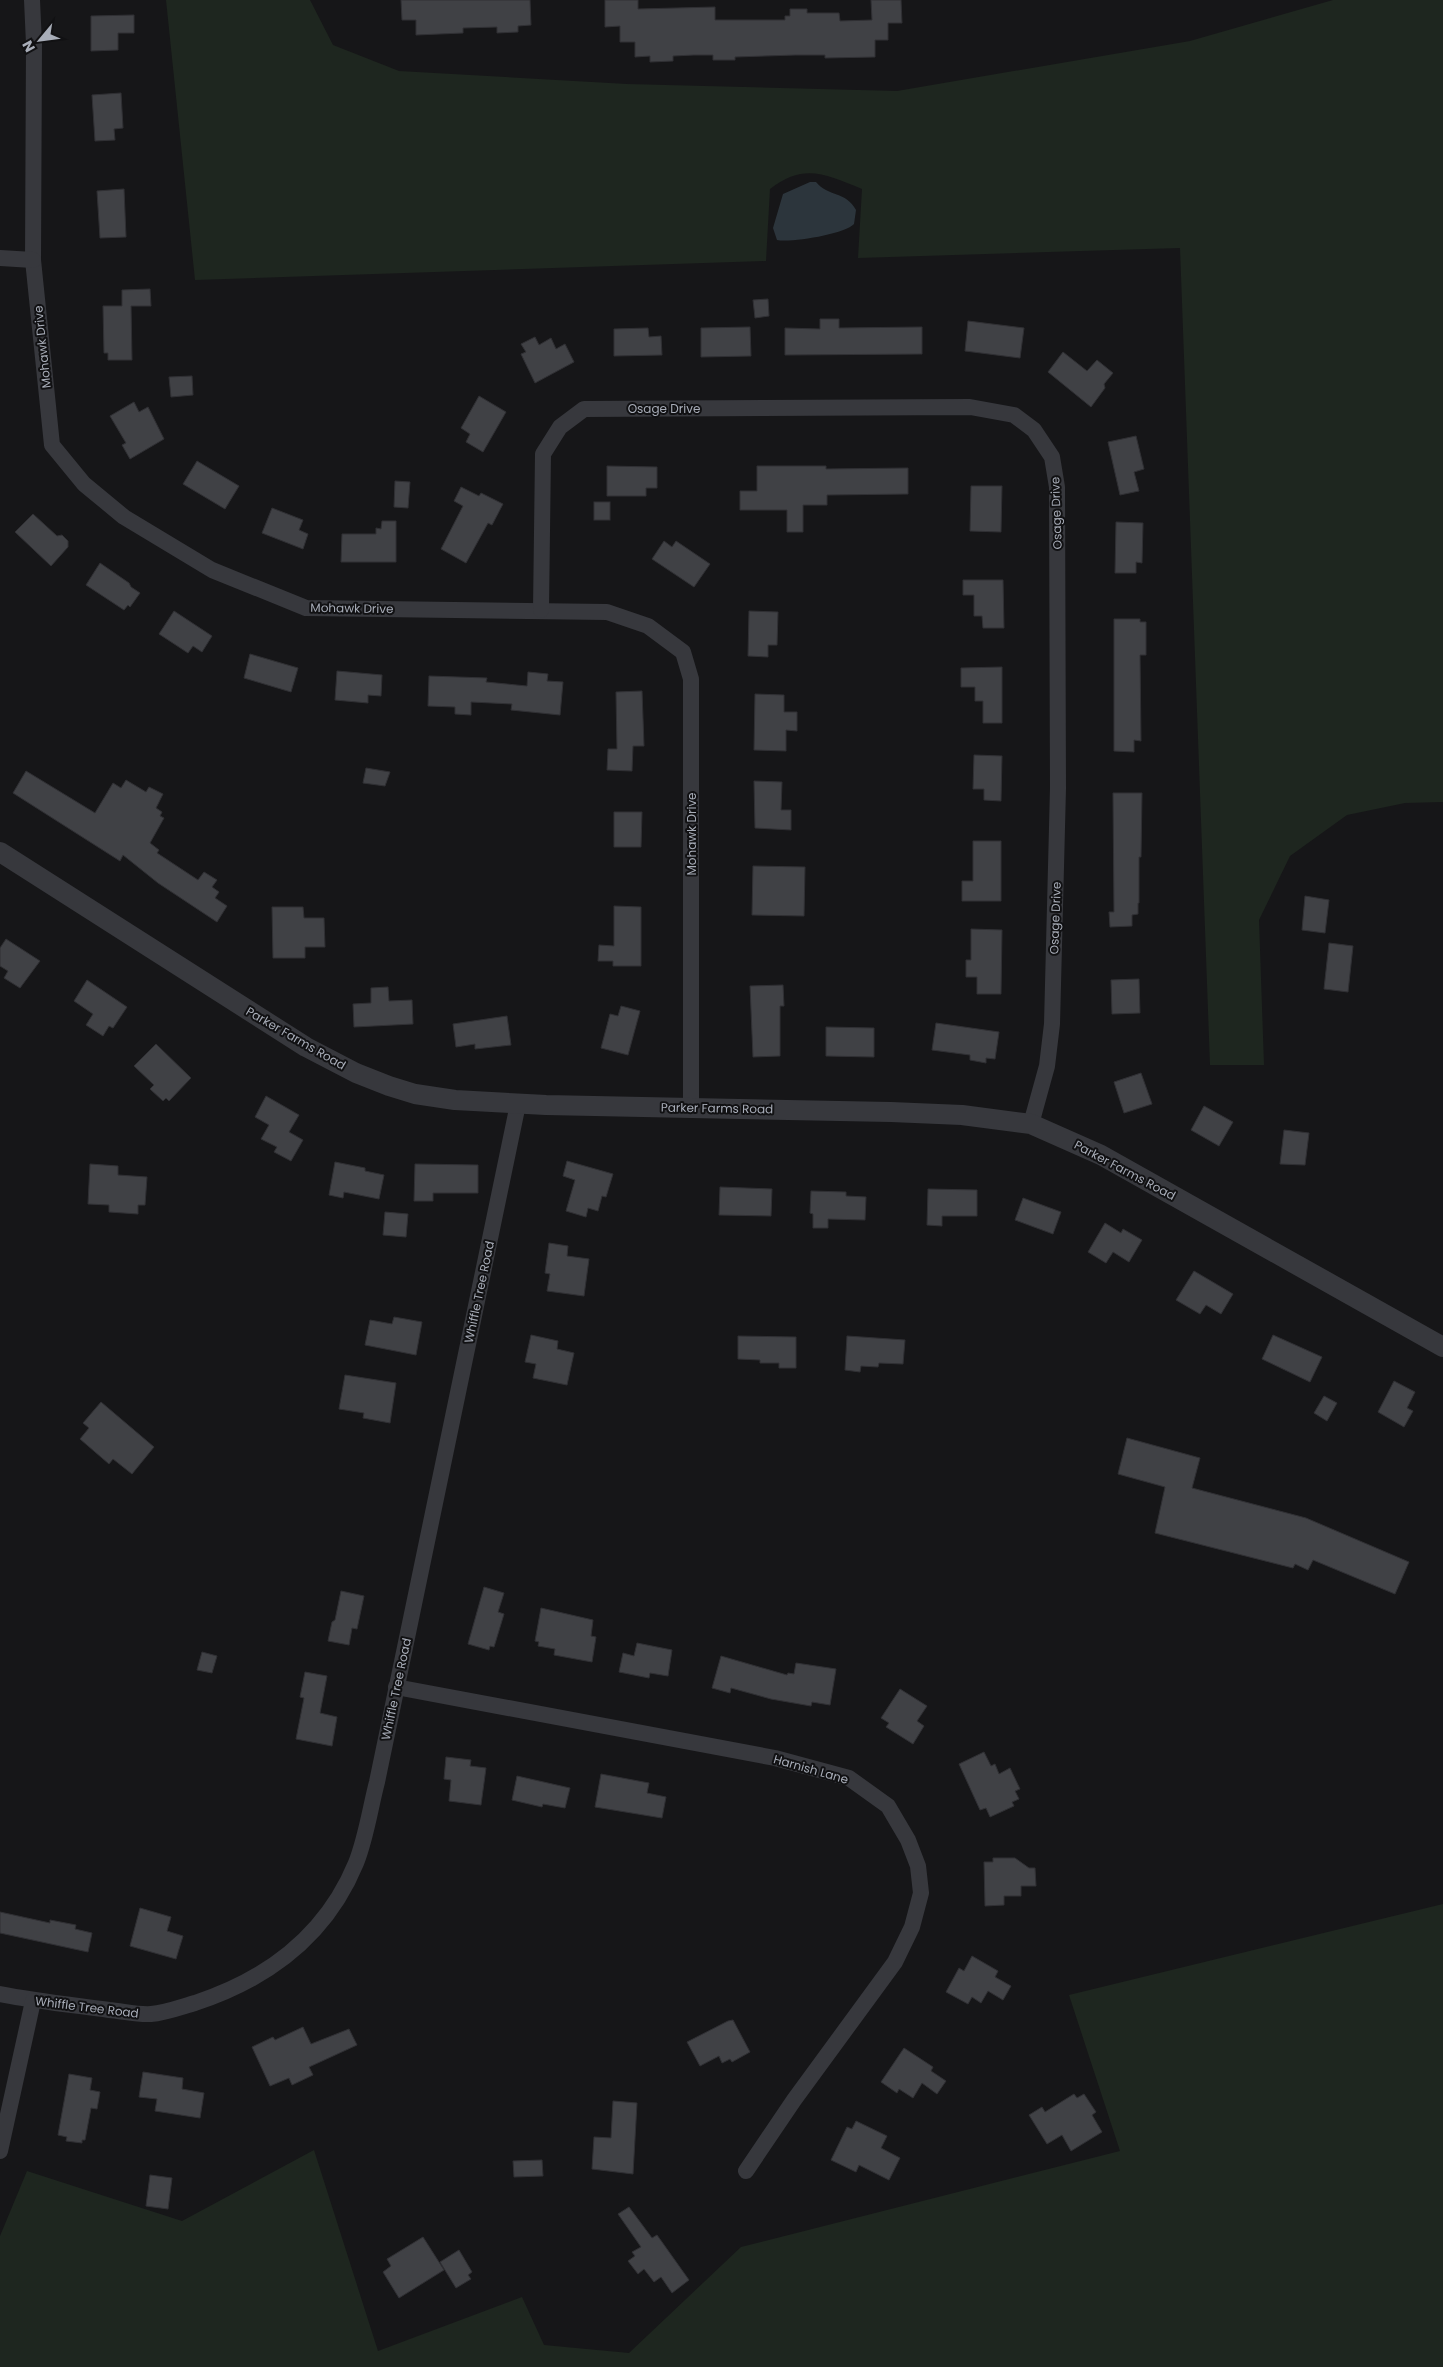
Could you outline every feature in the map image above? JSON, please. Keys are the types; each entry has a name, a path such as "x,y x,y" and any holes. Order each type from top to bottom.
{"street":[{"name":"Mohawk Drive","path":"32,0 34,44 33,260 52,445 84,484 124,517 212,570 306,608 607,612 648,626 682,652 690,679 691,1107"},
{"path":"0,258 33,260"},
{"name":"Osage Drive","path":"541,610 543,454 560,427 584,409 970,406 1014,415 1034,430 1052,457 1057,487 1058,788 1052,1024 1047,1066 1031,1124"},
{"name":"Parker Farms Road","path":"0,852 306,1047 356,1073 389,1086 415,1094 455,1100 518,1104 962,1115 1031,1124 1101,1155 1443,1347"},
{"name":"Whiffle Tree Road","path":"0,1994 33,2001 150,2014 224,1993 264,1973 297,1946 323,1920 342,1891 357,1862 377,1782 518,1104"},
{"name":"Harnish Lane","path":"396,1687 775,1758 849,1778 888,1806 908,1840 918,1866 921,1893 912,1927 895,1962 794,2100 746,2171"},
{"path":"0,2151 33,2001"}],"shaded area":[{"path":"166,0 310,0 333,45 399,71 627,84 897,91 1190,41 1333,0 1443,0 1443,802 1405,803 1347,815 1290,856 1259,920 1264,1065 1210,1065 1180,248 858,258 862,189 826,176 804,174 782,181 770,189 766,261 195,280"},
{"path":"810,182 816,182 821,187 852,204 856,210 854,224 849,228 817,237 784,241 777,240 773,228 783,194"},
{"path":"1443,1904 1443,2367 0,2367 0,2236 27,2171 182,2221 314,2150 378,2351 522,2297 544,2345 629,2353 741,2247 1120,2151 1069,1995"}],"building":[{"path":"401,0 530,0 531,25 518,26 518,32 497,33 497,27 463,28 463,33 416,35 416,20 402,20"},
{"path":"605,0 638,0 638,9 715,7 715,20 785,20 785,16 790,16 790,9 807,9 807,13 839,13 840,21 872,20 871,0 901,0 902,23 888,23 888,40 875,40 875,57 825,58 825,55 796,55 735,57 735,60 713,60 713,55 694,55 673,56 673,61 650,62 650,56 635,57 635,42 620,42 620,26 605,27"},
{"path":"134,15 134,33 118,33 118,50 91,51 91,16"},
{"path":"121,93 123,128 114,129 115,140 95,141 92,95"},
{"path":"124,189 126,237 100,238 97,191"},
{"path":"150,289 151,306 131,306 132,360 108,360 108,353 104,353 103,306 122,306 122,290"},
{"path":"768,299 769,316 755,318 753,300"},
{"path":"820,319 839,319 839,328 922,327 922,354 785,355 785,328 820,329"},
{"path":"968,321 1024,328 1020,358 965,351"},
{"path":"750,327 751,356 701,357 701,328"},
{"path":"648,328 649,337 661,336 662,355 614,356 614,329"},
{"path":"535,337 539,345 551,338 556,349 565,344 574,362 535,383 521,354 526,352 521,344"},
{"path":"1063,352 1087,371 1097,360 1113,373 1104,384 1105,388 1091,407 1048,372"},
{"path":"192,376 193,395 171,397 169,377"},
{"path":"479,396 506,412 483,452 466,442 470,434 461,428"},
{"path":"134,402 139,412 148,407 164,439 130,459 122,445 126,443 110,416"},
{"path":"1136,436 1144,469 1134,472 1139,491 1120,495 1108,442"},
{"path":"197,461 239,486 225,509 183,484"},
{"path":"607,466 657,467 657,488 646,488 646,496 607,496"},
{"path":"757,466 826,466 826,469 908,468 908,494 827,495 827,505 803,505 803,532 787,532 787,510 740,510 740,491 757,491"},
{"path":"395,481 410,482 408,508 394,507"},
{"path":"971,486 1002,486 1001,532 970,531"},
{"path":"461,487 479,496 481,493 503,504 492,525 488,523 466,563 441,549 463,506 454,501"},
{"path":"594,502 610,502 610,520 594,520"},
{"path":"272,508 303,520 299,530 308,534 303,549 262,533"},
{"path":"33,514 57,536 62,535 68,541 68,547 51,566 15,532"},
{"path":"382,521 396,521 396,562 341,562 342,534 376,534 376,528 381,529"},
{"path":"1116,522 1143,523 1142,563 1136,562 1136,573 1115,573"},
{"path":"664,541 672,547 676,541 710,564 694,587 652,559"},
{"path":"100,563 140,593 130,607 128,605 124,610 86,585"},
{"path":"963,580 1003,580 1004,628 983,628 982,616 974,616 974,595 963,595"},
{"path":"174,611 212,636 202,652 193,646 188,653 159,634"},
{"path":"749,611 778,612 777,645 768,645 768,657 748,656"},
{"path":"1114,619 1140,619 1140,622 1146,622 1146,655 1140,655 1141,741 1134,740 1134,752 1114,751"},
{"path":"250,654 298,668 291,692 244,678"},
{"path":"1002,667 1002,723 983,723 983,701 975,701 975,687 961,687 961,668"},
{"path":"337,671 382,675 381,696 368,695 368,703 335,700"},
{"path":"528,672 548,674 547,681 563,682 560,715 511,710 512,704 471,702 471,715 455,714 455,707 428,706 429,676 487,678 486,682 527,686"},
{"path":"642,691 644,746 633,746 632,771 607,770 608,749 617,749 616,692"},
{"path":"755,694 784,695 784,712 797,712 797,731 786,730 786,751 754,750"},
{"path":"974,755 1002,756 1001,801 984,800 984,789 973,789"},
{"path":"366,768 390,772 385,786 363,783"},
{"path":"26,771 95,813 113,783 121,788 126,780 146,792 149,787 163,794 156,808 162,812 160,816 164,818 150,843 159,850 157,853 198,880 204,872 217,880 212,887 219,892 215,898 227,906 217,922 158,883 123,855 120,861 13,793"},
{"path":"754,781 782,782 781,810 791,810 791,830 755,828"},
{"path":"1113,793 1142,793 1139,903 1138,914 1132,915 1132,926 1110,927 1109,912 1114,912"},
{"path":"614,812 642,812 641,847 614,847"},
{"path":"973,841 1001,841 1001,901 962,901 962,881 973,881"},
{"path":"753,866 805,867 804,916 752,915"},
{"path":"1305,896 1329,900 1325,933 1302,930"},
{"path":"614,906 641,907 641,966 613,966 613,961 598,961 599,945 614,946"},
{"path":"272,907 303,907 304,918 324,918 325,947 305,947 305,958 273,958"},
{"path":"971,929 1002,930 1001,994 977,994 977,977 966,977 966,960 971,960"},
{"path":"6,939 40,961 20,988 4,978 8,971 0,966 0,948"},
{"path":"1329,943 1353,946 1348,992 1324,989"},
{"path":"1139,979 1140,1013 1112,1014 1111,980"},
{"path":"87,980 127,1007 113,1028 109,1026 103,1036 86,1025 93,1014 74,1001"},
{"path":"783,985 784,1006 780,1006 780,1056 753,1057 750,986"},
{"path":"388,987 389,1001 412,1000 413,1024 354,1027 353,1004 371,1003 371,988"},
{"path":"621,1006 640,1011 628,1055 601,1048 610,1014 618,1016"},
{"path":"507,1016 511,1045 475,1049 475,1044 456,1047 453,1024"},
{"path":"936,1023 999,1032 995,1059 986,1058 986,1063 970,1060 970,1055 932,1050"},
{"path":"826,1027 874,1028 874,1057 826,1056"},
{"path":"156,1044 191,1078 169,1101 166,1098 163,1101 150,1089 154,1085 134,1066"},
{"path":"1141,1073 1152,1104 1124,1113 1114,1082"},
{"path":"266,1096 299,1115 289,1132 303,1140 291,1161 274,1152 277,1147 261,1139 269,1125 255,1117"},
{"path":"1204,1106 1233,1122 1219,1146 1191,1130"},
{"path":"1284,1130 1309,1133 1305,1165 1280,1164"},
{"path":"567,1161 613,1174 606,1197 602,1196 598,1211 588,1208 586,1217 566,1211 575,1180 563,1176"},
{"path":"335,1162 365,1168 365,1171 384,1175 379,1199 344,1192 343,1198 329,1195"},
{"path":"90,1164 118,1166 118,1175 147,1177 145,1205 138,1205 138,1214 109,1212 109,1205 88,1204"},
{"path":"415,1164 478,1165 478,1193 433,1193 433,1201 414,1201"},
{"path":"720,1187 772,1189 771,1216 719,1215"},
{"path":"928,1189 977,1190 977,1216 942,1216 942,1226 927,1225"},
{"path":"811,1191 846,1192 846,1196 866,1197 865,1220 828,1219 828,1228 813,1228 813,1214 810,1213"},
{"path":"1023,1198 1061,1212 1053,1234 1015,1220"},
{"path":"385,1212 408,1214 406,1237 383,1235"},
{"path":"1105,1223 1121,1233 1123,1229 1142,1240 1129,1262 1113,1252 1106,1263 1088,1252"},
{"path":"549,1243 568,1246 567,1256 589,1259 584,1296 547,1291 550,1274 545,1273"},
{"path":"1194,1271 1233,1294 1221,1314 1206,1305 1200,1314 1176,1300"},
{"path":"394,1317 422,1322 416,1355 365,1345 370,1320 392,1324"},
{"path":"531,1335 558,1341 557,1349 574,1353 567,1385 533,1378 536,1364 525,1362"},
{"path":"1273,1335 1322,1357 1310,1382 1262,1359"},
{"path":"738,1336 796,1337 796,1368 779,1368 779,1363 760,1363 760,1360 738,1359"},
{"path":"847,1336 905,1340 903,1364 879,1363 878,1367 861,1366 860,1372 845,1370"},
{"path":"345,1375 396,1383 390,1423 363,1418 364,1413 339,1409"},
{"path":"1394,1381 1415,1392 1407,1408 1413,1411 1404,1427 1378,1412"},
{"path":"1324,1396 1337,1403 1327,1421 1314,1413"},
{"path":"101,1402 154,1447 132,1474 113,1459 109,1464 80,1439 89,1428 83,1423"},
{"path":"1127,1438 1200,1458 1192,1488 1306,1518 1409,1562 1395,1594 1313,1560 1308,1570 1295,1564 1293,1568 1155,1533 1165,1487 1118,1474"},
{"path":"484,1587 504,1593 498,1612 504,1614 494,1647 490,1646 489,1650 468,1644"},
{"path":"341,1591 364,1596 357,1629 352,1628 349,1645 328,1641"},
{"path":"541,1608 593,1620 591,1636 596,1637 592,1662 554,1655 555,1649 538,1646 539,1642 535,1641"},
{"path":"637,1643 672,1650 668,1676 650,1673 649,1678 619,1672 623,1653 634,1656"},
{"path":"202,1652 217,1656 212,1673 197,1670"},
{"path":"721,1656 787,1675 788,1673 794,1674 796,1663 836,1669 830,1705 812,1702 811,1706 771,1699 731,1688 730,1693 712,1688"},
{"path":"305,1672 327,1676 320,1713 337,1717 332,1746 296,1739 304,1698 300,1697"},
{"path":"900,1689 927,1706 917,1721 924,1726 913,1744 886,1727 889,1723 881,1718"},
{"path":"984,1752 991,1766 995,1764 999,1774 1010,1768 1020,1789 1015,1791 1019,1799 1012,1802 1014,1806 990,1817 986,1808 980,1810 959,1764"},
{"path":"446,1757 471,1760 470,1766 486,1768 481,1805 449,1801 451,1780 444,1779"},
{"path":"601,1774 649,1783 647,1793 666,1797 662,1818 595,1807"},
{"path":"517,1776 570,1788 565,1808 543,1804 542,1807 512,1800"},
{"path":"993,1858 1015,1858 1029,1868 1035,1868 1036,1886 1021,1886 1021,1896 1004,1896 1004,1905 985,1906 984,1862 993,1862"},
{"path":"140,1908 171,1917 167,1931 183,1936 176,1959 130,1946"},
{"path":"0,1912 50,1923 50,1920 76,1925 75,1929 92,1933 88,1952 0,1933"},
{"path":"972,1956 998,1971 995,1977 1011,1986 1003,2000 988,1991 981,2003 972,1997 968,2004 946,1992 959,1968 964,1971"},
{"path":"733,2020 750,2052 732,2062 730,2059 722,2063 719,2056 700,2066 687,2042"},
{"path":"303,2027 311,2044 349,2029 357,2045 309,2067 313,2075 292,2085 289,2078 270,2086 252,2047 273,2037 275,2040"},
{"path":"904,2048 933,2067 931,2071 946,2081 937,2094 922,2083 913,2098 899,2089 897,2093 881,2082"},
{"path":"143,2072 183,2078 182,2089 204,2093 200,2118 155,2111 157,2099 139,2097"},
{"path":"69,2074 92,2078 90,2090 100,2092 97,2109 91,2108 85,2140 82,2140 82,2143 66,2141 67,2137 58,2135"},
{"path":"1074,2094 1077,2098 1084,2094 1096,2112 1092,2115 1102,2132 1071,2151 1062,2135 1047,2144 1029,2115 1042,2107 1045,2112"},
{"path":"613,2101 637,2103 633,2174 592,2169 594,2137 611,2138"},
{"path":"856,2121 887,2136 881,2148 900,2158 889,2180 859,2165 856,2172 831,2160 847,2127 852,2129"},
{"path":"542,2160 543,2176 514,2177 513,2161"},
{"path":"150,2175 172,2178 168,2209 146,2206"},
{"path":"629,2207 652,2238 657,2235 689,2280 672,2293 661,2277 654,2282 644,2269 638,2274 628,2261 635,2256 632,2252 641,2247 618,2214"},
{"path":"423,2237 444,2270 399,2298 383,2272 391,2266 387,2259"},
{"path":"459,2250 472,2272 468,2275 471,2279 456,2288 440,2262"}]}
